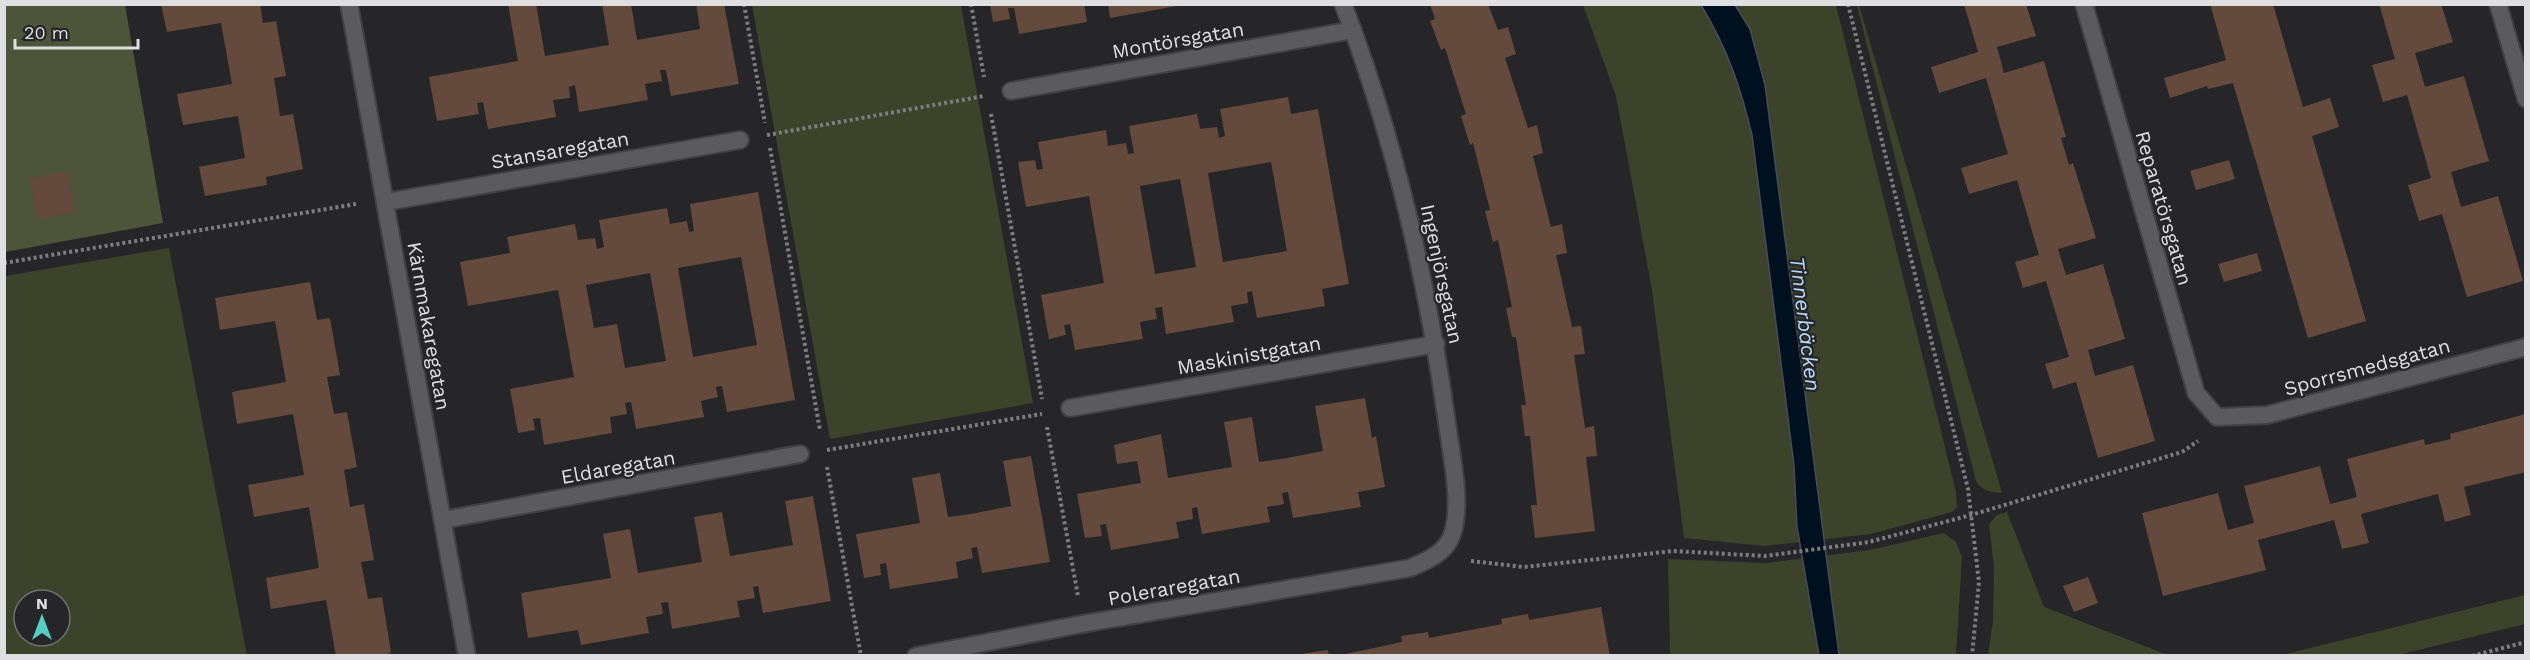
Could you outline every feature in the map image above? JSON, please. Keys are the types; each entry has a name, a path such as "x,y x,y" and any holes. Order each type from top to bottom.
{"street":[{"name":"Kärnmakaregatan","path":"349,4 467,656"},
{"name":"Ingenjörsgatan","path":"1343,4 1397,165 1436,344 1451,450 1456,507 1453,533 1438,556"},
{"name":"Reparatörsgatan","path":"2084,4 2196,393 2217,417"},
{"path":"2498,4 2526,99"},
{"name":"Montörsgatan","path":"1011,91 1353,30"},
{"name":"Stansaregatan","path":"386,202 740,140"},
{"name":"Maskinistgatan","path":"1070,408 1436,344"},
{"name":"Sporrsmedsgatan","path":"2217,417 2267,415 2526,347"},
{"name":"Eldaregatan","path":"443,520 800,454"},
{"name":"Poleraregatan","path":"916,656 1082,624 1410,568 1438,556"}],"path":[{"path":"744,4 861,656"},
{"path":"971,4 1082,624"},
{"path":"1848,4 1968,489 1979,582 1972,656"},
{"path":"740,140 1011,91"},
{"path":"4,263 350,204 386,202"},
{"path":"800,454 1070,408"},
{"path":"1438,556 1524,567 1673,551 1765,556 1869,542 1971,515 2182,452 2202,438 2217,417"},
{"path":"2472,656 2526,642"}],"green space":[{"path":"5,5 125,5 163,223 5,252"},
{"path":"752,5 961,5 1033,403 830,439"},
{"path":"1583,5 1836,5 1956,492 1957,507 1952,512 1871,534 1764,546 1684,538 1652,290 1616,96"},
{"path":"1857,5 1859,5 2002,493 1987,490 1976,481"},
{"path":"169,248 247,655 5,655 5,276"},
{"path":"2007,512 2044,607 2168,655 1988,655 1993,621 1994,566 1989,524 1997,515"},
{"path":"1944,533 1956,542 1962,557 1956,655 1670,655 1668,559 1766,563 1870,550"},
{"path":"2525,595 2525,624 2398,655 2282,655"}],"water":[{"path":"1701,5 1735,5 1750,29 1765,85 1839,655 1819,655 1797,527 1794,465 1752,135 1732,67"}],"building":[{"path":"161,4 260,4 263,23 276,21 286,76 274,78 280,116 293,114 303,169 266,177 267,185 205,196 199,167 245,158 238,116 183,125 177,94 232,84 221,23 167,32"},
{"path":"508,4 536,4 545,56 609,45 602,4 631,4 637,40 700,29 696,4 724,4 739,84 671,96 666,70 660,70 662,81 645,84 648,100 579,112 575,85 569,87 570,98 553,100 556,117 488,129 483,102 477,103 479,114 437,121 429,77 518,61"},
{"path":"990,4 1084,4 1087,22 1019,34 1014,8 1008,8 1010,19 993,22"},
{"path":"1108,4 1177,4 1177,6 1110,18"},
{"path":"1430,4 1488,4 1498,30 1508,27 1516,54 1505,58 1528,128 1537,125 1543,153 1533,156 1551,227 1562,224 1567,253 1556,255 1572,327 1581,326 1585,354 1574,355 1585,428 1594,426 1597,456 1586,457 1595,531 1535,538 1531,505 1537,505 1530,436 1525,436 1521,405 1526,405 1516,337 1512,337 1506,308 1512,307 1498,240 1493,242 1485,211 1490,210 1473,143 1470,145 1461,116 1466,114 1445,48 1441,50 1430,21 1435,19"},
{"path":"1964,4 2026,4 2036,36 1997,47 2004,73 2044,61 2066,137 2061,138 2069,165 2073,163 2096,238 2058,249 2066,275 2103,264 2125,339 2088,350 2095,376 2133,365 2155,441 2098,458 2076,382 2053,389 2045,364 2069,357 2046,281 2023,288 2015,262 2039,255 2017,180 1969,194 1961,168 2008,154 1986,78 1939,93 1931,67 1978,52"},
{"path":"2210,4 2273,4 2303,107 2330,98 2339,127 2312,136 2366,321 2308,338 2233,83 2208,89 2207,86 2170,98 2164,78 2226,60"},
{"path":"2379,4 2441,4 2453,42 2415,53 2425,87 2464,76 2489,161 2451,172 2461,207 2498,196 2523,281 2467,297 2442,214 2419,221 2408,185 2431,178 2407,95 2383,102 2372,65 2395,59"},
{"path":"1288,97 1291,114 1318,109 1349,284 1322,289 1325,306 1257,318 1252,291 1247,292 1248,303 1231,306 1234,322 1166,334 1162,307 1155,308 1157,319 1140,322 1143,339 1075,350 1070,324 1064,325 1066,335 1049,339 1041,295 1104,283 1089,196 1026,207 1018,162 1035,160 1037,170 1043,169 1038,142 1106,130 1108,146 1126,143 1128,154 1134,153 1129,126 1197,114 1200,129 1217,127 1219,138 1225,136 1220,109","holes":["1271,162 1287,251 1223,262 1208,173","1180,179 1196,267 1155,274 1140,186"]},
{"path":"2229,160 2235,179 2196,190 2190,171"},
{"path":"68,171 75,212 37,219 30,178"},
{"path":"758,192 795,400 727,412 722,386 716,387 718,397 701,401 704,417 636,429 631,402 625,403 627,414 610,417 612,433 544,445 540,418 533,419 535,430 518,433 510,389 574,377 558,290 468,306 460,262 510,253 507,237 575,224 578,240 595,238 597,249 604,247 599,220 667,208 670,224 687,221 689,232 694,231 690,204","holes":["741,257 757,345 693,357 678,268","650,273 666,361 625,368 617,324 594,328 586,285"]},
{"path":"2257,253 2262,271 2224,282 2218,264"},
{"path":"310,282 317,320 330,318 340,375 327,377 334,414 347,412 357,467 344,470 350,507 364,504 374,560 361,562 368,599 382,597 391,652 385,656 336,656 326,600 271,609 266,578 319,568 309,507 254,517 248,485 304,475 293,414 237,424 232,392 286,382 275,321 220,330 215,298"},
{"path":"1365,398 1372,438 1376,436 1385,487 1358,492 1361,507 1293,518 1288,492 1282,493 1284,504 1267,507 1270,522 1202,534 1197,507 1192,508 1193,519 1176,522 1179,538 1111,550 1106,524 1100,525 1102,536 1085,538 1077,494 1141,483 1137,461 1117,464 1114,445 1161,434 1168,478 1232,467 1224,422 1252,417 1259,462 1282,459 1323,451 1315,406"},
{"path":"2526,414 2526,472 2464,487 2471,515 2445,522 2438,494 2361,514 2369,543 2342,549 2334,520 2258,540 2266,570 2163,596 2142,513 2218,493 2228,530 2254,523 2244,486 2320,466 2330,504 2357,497 2347,459 2424,439 2425,445 2451,439 2450,434"},
{"path":"1031,456 1050,562 982,573 977,547 971,548 973,558 956,562 958,578 890,589 886,563 880,564 881,575 864,578 856,534 920,523 912,478 940,473 948,517 971,514 1011,506 1003,461"},
{"path":"813,496 831,601 763,613 758,586 753,587 755,598 737,601 740,617 672,629 668,602 661,603 663,614 646,617 649,633 581,645 578,630 528,638 521,593 611,578 603,534 630,529 638,573 702,562 694,517 722,512 730,556 793,545 785,501"},
{"path":"2088,577 2098,603 2074,612 2063,586"},
{"path":"1601,607 1610,656 1336,656 1402,642 1401,636 1428,632 1429,638 1502,624 1501,619 1528,614 1529,620"},
{"path":"1328,650 1329,656 1301,656 1301,654"}],"water label":[{"name":"Tinnerbäcken","path":"1805,324"}]}
